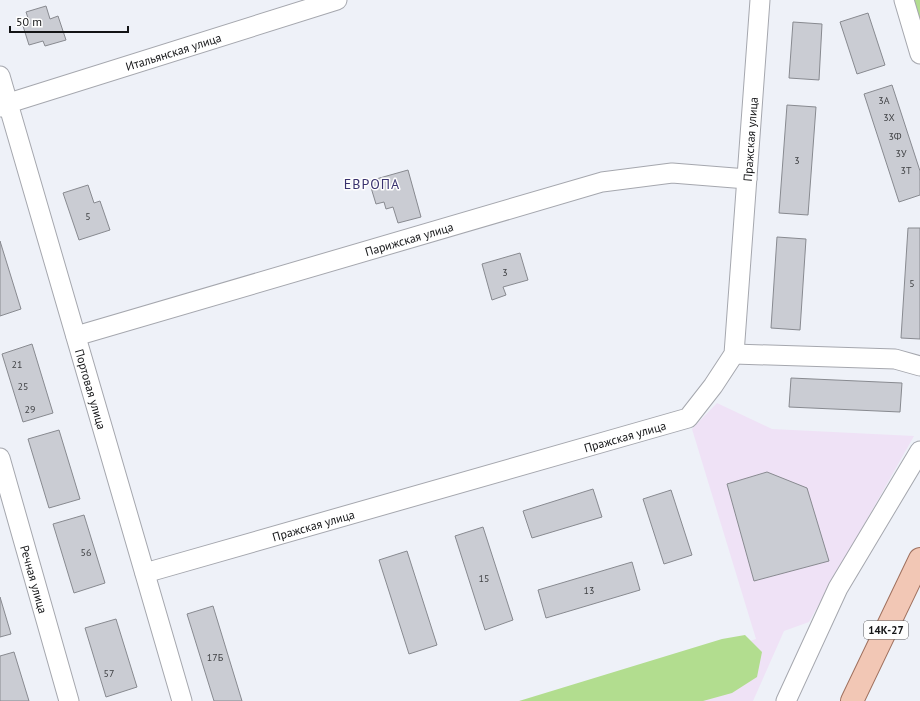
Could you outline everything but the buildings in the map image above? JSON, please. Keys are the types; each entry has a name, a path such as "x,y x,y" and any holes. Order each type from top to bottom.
{"main road":[{"name":"14К-27","path":"852,701 920,559"}],"street":[{"name":"Итальянская улица","path":"4,105 337,0"},
{"name":"Пражская улица","path":"145,573 688,418 713,386 734,354 760,0"},
{"path":"904,0 920,54"},
{"name":"Портовая улица","path":"0,76 4,105 76,336 182,701"},
{"name":"Парижская улица","path":"76,336 602,182 672,172 747,179"},
{"path":"734,354 895,359 920,366"},
{"path":"786,701 838,588 920,450"},
{"name":"Речная улица","path":"0,458 69,701"}],"shaded area":[{"path":"717,403 772,429 914,436 809,622 784,631 753,701 564,701 756,639 692,429"}],"green space":[{"path":"904,0 920,0 920,50"},
{"path":"745,635 762,652 757,677 732,693 703,701 519,701 722,639"}],"district":[{"name":"ЕВРОПА","path":"372,184"}]}
